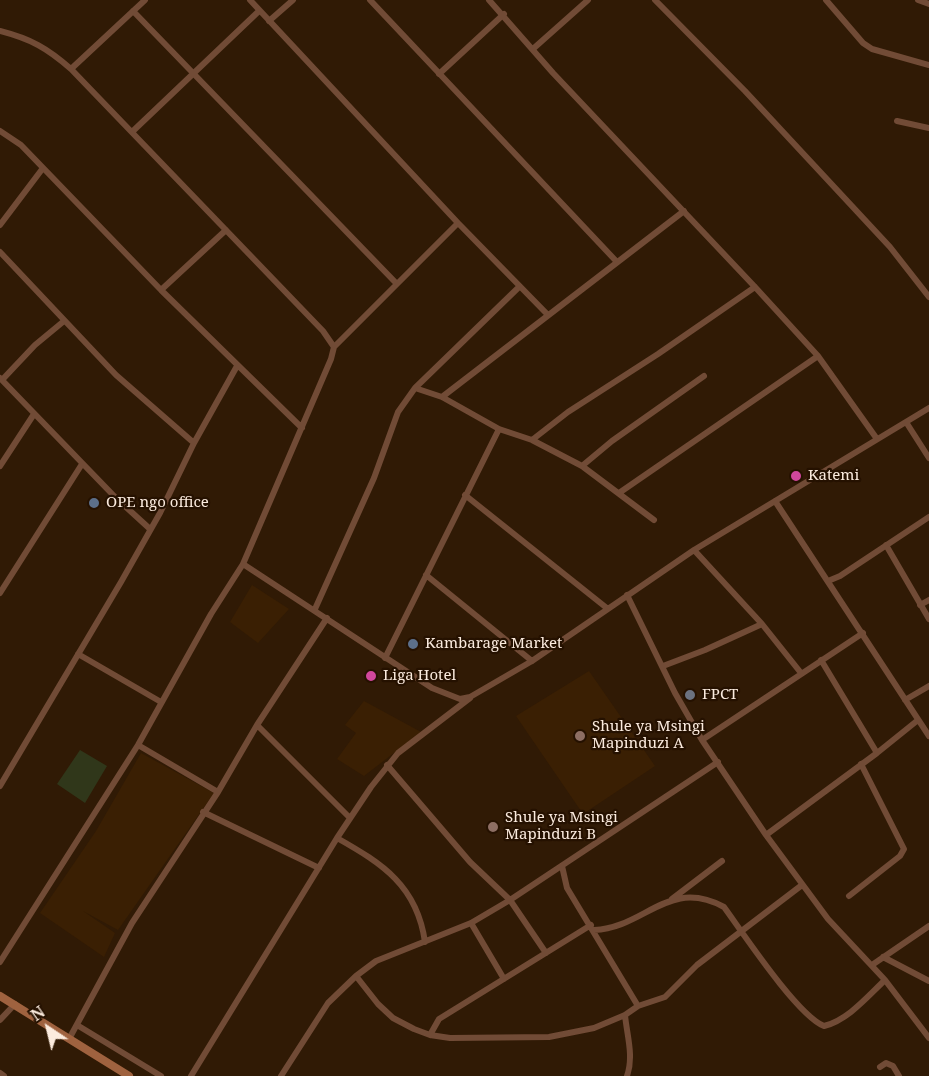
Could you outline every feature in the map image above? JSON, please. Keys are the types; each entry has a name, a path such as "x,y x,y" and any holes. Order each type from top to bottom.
{"main road":[{"path":"0,996 129,1076"}],"street":[{"path":"71,69 145,0"},
{"path":"250,0 458,223 548,315"},
{"path":"269,21 293,0"},
{"path":"370,0 617,262"},
{"path":"489,0 554,73 818,356 877,439"},
{"path":"534,48 588,0"},
{"path":"655,0 745,91 890,247 929,297"},
{"path":"826,0 863,43 872,49 929,65"},
{"path":"918,0 929,4"},
{"path":"133,11 396,283"},
{"path":"133,131 259,11"},
{"path":"439,74 504,15"},
{"path":"0,31 28,39 50,51 71,69 133,131 330,339 334,347"},
{"path":"897,121 929,128"},
{"path":"0,130 21,145 161,290 302,428"},
{"path":"0,225 43,168"},
{"path":"442,397 684,211"},
{"path":"0,962 138,745 243,564 331,359 334,347 458,223"},
{"path":"161,290 226,230"},
{"path":"0,252 116,375 194,443"},
{"path":"315,609 374,478 399,412 415,388 519,287"},
{"path":"532,440 568,412 755,287"},
{"path":"64,321 35,345 1,379 82,464 150,529"},
{"path":"619,493 818,356"},
{"path":"0,786 121,582 237,366"},
{"path":"582,466 612,441 704,376"},
{"path":"415,388 442,397 499,429 532,440 582,466 654,520"},
{"path":"191,1076 337,838 387,765 398,753 470,697 532,661 694,550 929,408"},
{"path":"0,466 34,414"},
{"path":"906,422 929,458"},
{"path":"385,658 499,429"},
{"path":"0,593 82,464"},
{"path":"465,495 608,609"},
{"path":"775,501 929,736"},
{"path":"828,581 840,576 929,517"},
{"path":"886,544 929,619"},
{"path":"694,550 762,624 801,673"},
{"path":"243,564 315,609 385,658 448,696 460,699 470,697"},
{"path":"426,575 532,661"},
{"path":"627,595 702,740 766,835 828,919 885,980 929,1038"},
{"path":"921,605 929,600"},
{"path":"69,1039 132,923 218,792 257,725 327,618"},
{"path":"663,666 762,624"},
{"path":"702,740 863,633"},
{"path":"78,654 161,702"},
{"path":"821,660 877,753"},
{"path":"905,700 929,686"},
{"path":"766,835 918,720"},
{"path":"257,725 350,818"},
{"path":"138,745 218,792"},
{"path":"281,1076 328,1003 356,976 376,961 471,923 510,900 718,762"},
{"path":"849,896 900,856 904,849 861,764"},
{"path":"387,765 470,862 510,900 546,953"},
{"path":"203,812 319,868"},
{"path":"337,838 366,855 402,884 423,924 425,942"},
{"path":"430,1035 439,1019 546,953 592,928 615,927 672,899 723,861"},
{"path":"562,866 567,888 638,1006"},
{"path":"356,976 378,1004 393,1018 430,1035 450,1038 549,1037 594,1028 625,1015 638,1006 665,997 697,966 802,885"},
{"path":"672,899 694,897 715,902 724,907 809,1017 824,1026 846,1015 885,980"},
{"path":"471,923 504,979"},
{"path":"872,965 929,926"},
{"path":"883,957 929,981"},
{"path":"0,1020 15,1004"},
{"path":"625,1015 631,1056 627,1076"},
{"path":"77,1025 161,1076"},
{"path":"880,1067 886,1063 891,1064 899,1076"}],"shaded area":[{"path":"252,585 289,609 258,643 230,622"},
{"path":"589,671 655,766 583,814 516,716"},
{"path":"364,701 421,732 364,776 337,759 356,733 345,725"},
{"path":"141,753 214,793 118,930 83,911 115,933 104,957 40,913 96,831"}],"green space":[{"path":"80,750 107,766 85,803 57,784"}],"place":[{"name":"Katemi","path":"796,476"},
{"name":"OPE ngo office","path":"94,503"},
{"name":"Kambarage Market","path":"413,644"},
{"name":"Liga Hotel","path":"371,676"},
{"name":"FPCT","path":"690,695"},
{"name":"Shule ya Msingi Mapinduzi A","path":"580,736"},
{"name":"Shule ya Msingi Mapinduzi B","path":"493,827"}]}
